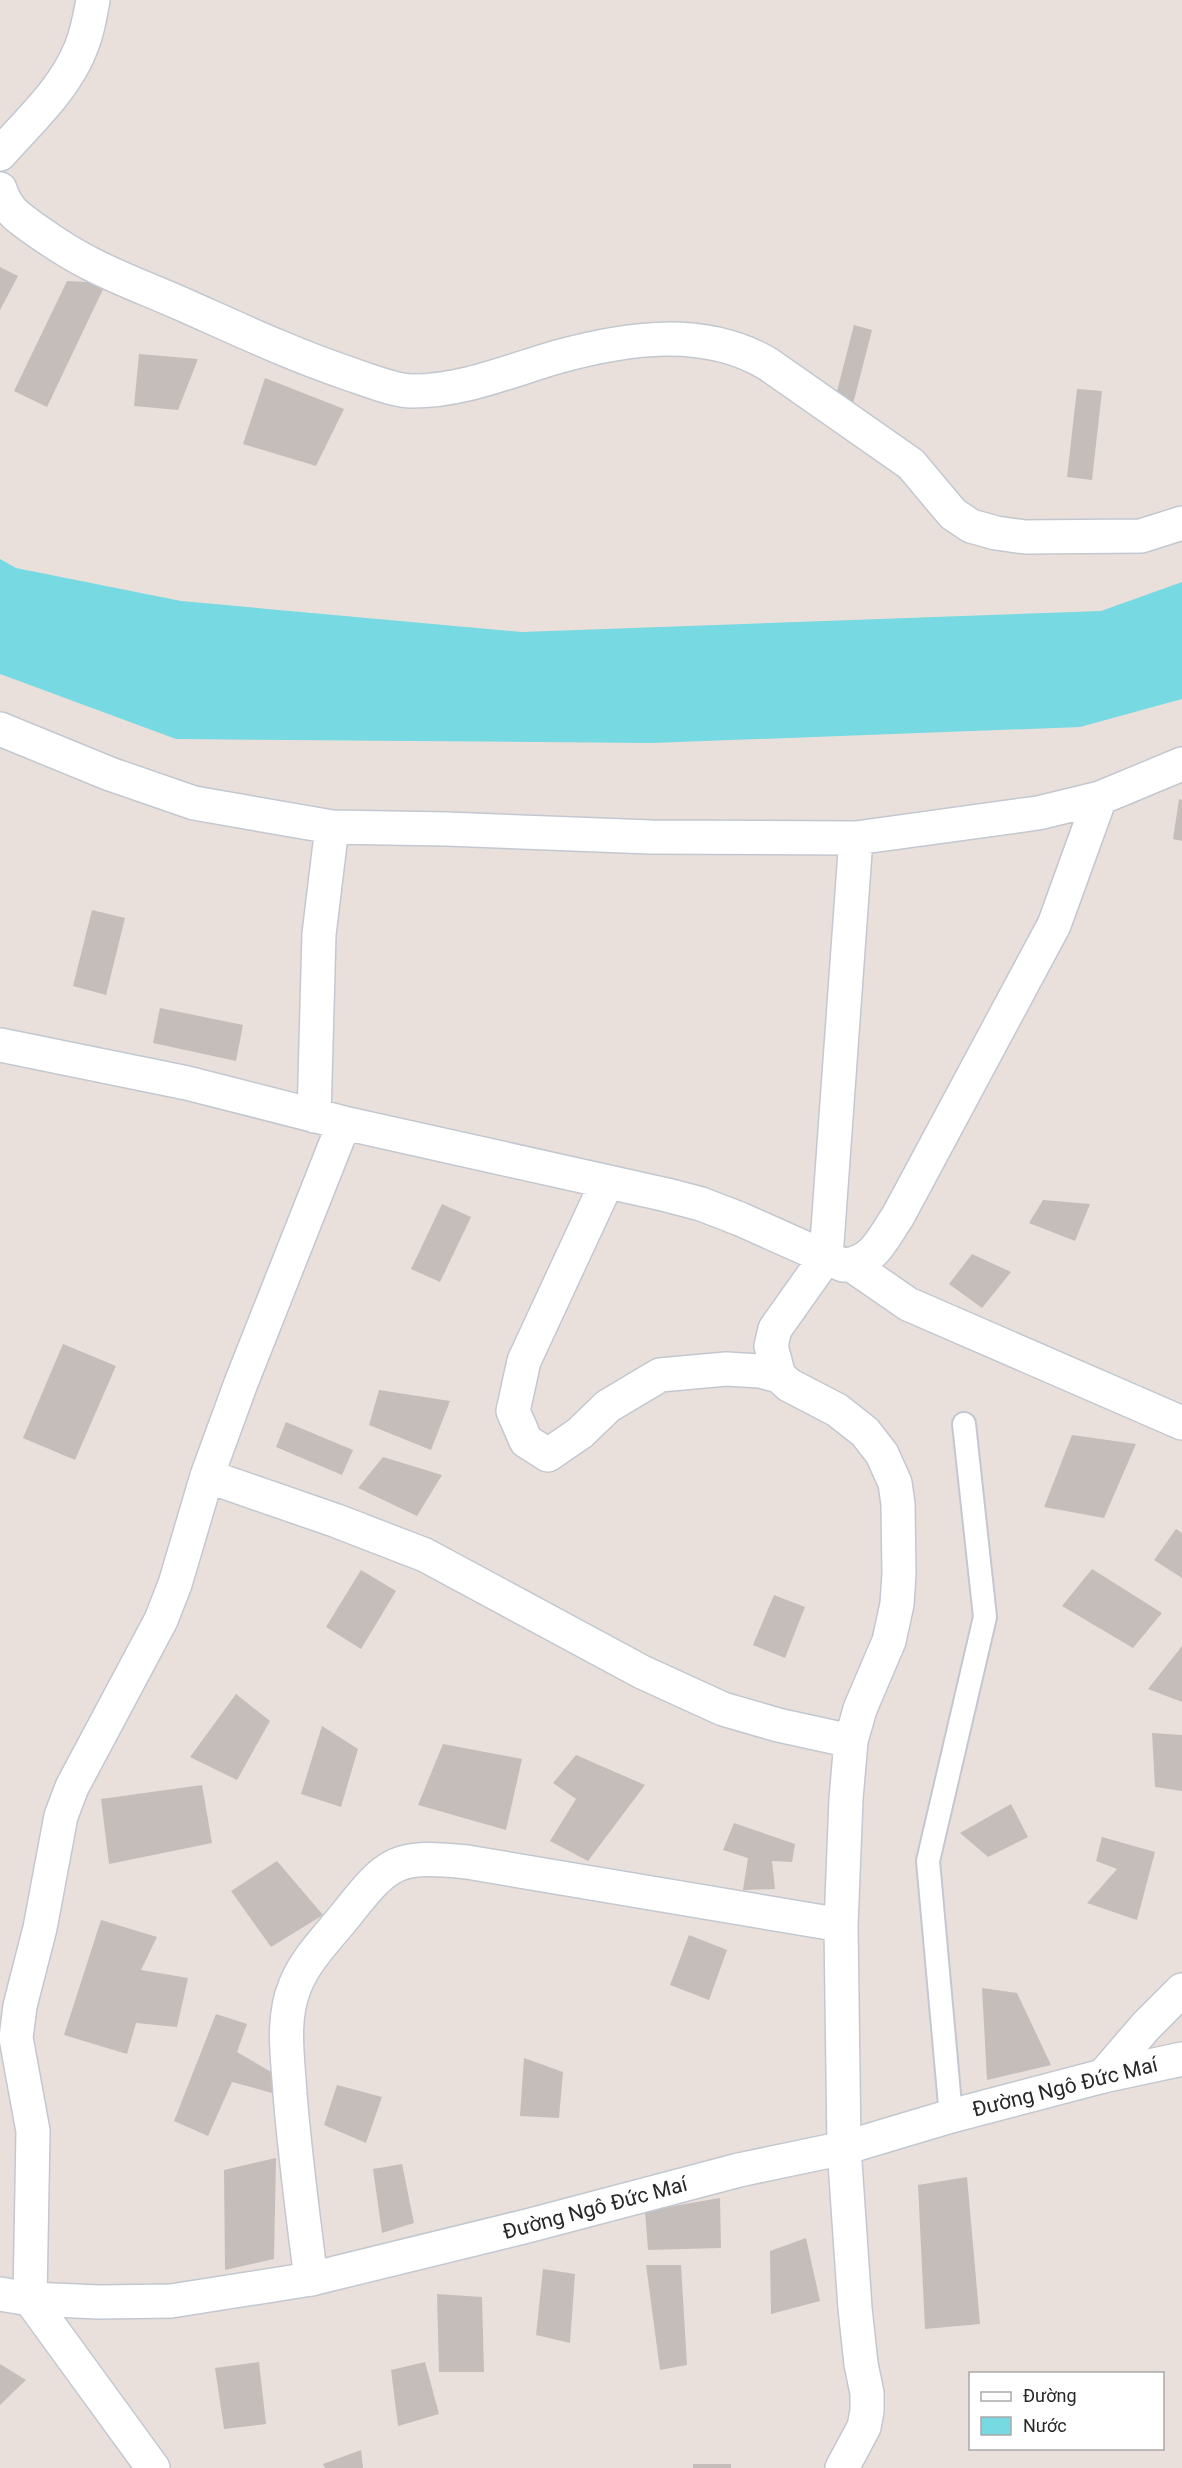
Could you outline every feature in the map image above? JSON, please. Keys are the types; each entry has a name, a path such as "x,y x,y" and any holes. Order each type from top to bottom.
{"street":[{"path":"0,154 58,88 80,52 89,25 93,0"},
{"path":"0,189 3,200 16,215 88,263 304,358 408,392 431,391 467,384 506,375 556,358 634,341 684,339 717,343 747,352 768,364 910,464 953,514 971,526 996,533 1025,537 1141,536 1182,523"},
{"path":"0,729 110,774 194,803 332,826 651,837 856,838 1038,813 1100,798 1182,764"},
{"path":"838,1261 862,1261 872,1255 898,1216 1038,957 1066,896 1100,798"},
{"path":"153,2468 15,2297 33,2131 8,2036 20,2006 40,1928 61,1816 72,1787 161,1620 175,1584 207,1476 329,1119 319,934 332,826"},
{"path":"779,1376 771,1346 775,1329 838,1261 856,838"},
{"path":"0,1046 187,1083 329,1119 701,1204 838,1261 908,1304 1182,1423"},
{"path":"608,1182 524,1361 513,1410 526,1441 548,1455 580,1433 608,1406 660,1376 726,1369 760,1371 779,1376 789,1385 837,1410 865,1432 882,1454 895,1483 900,1533 897,1604 889,1641 860,1709 851,1741 846,1799 841,1925 844,2148 855,2308 861,2364 867,2393 867,2411 864,2427 842,2468"},
{"path":"207,1476 337,1521 425,1556 642,1672 723,1709 778,1725 851,1741"},
{"path":"311,2279 294,2148 287,2020 295,1986 309,1962 372,1882 388,1869 424,1858 467,1862 841,1925"},
{"path":"1102,2076 1146,2026 1182,1990"},
{"name":"Đường Ngô Đức Maí","path":"15,2297 99,2302 171,2301 311,2279 531,2225 739,2170 844,2148 951,2115 1102,2076 1182,2059"}],"lane":[{"path":"951,2115 928,1861 985,1617 964,1424"}],"water":[{"path":"0,559 16,568 181,601 522,632 1101,611 1182,582 1182,699 1080,727 652,743 176,739 0,674"}],"building":[{"path":"0,267 18,276 0,310"},
{"path":"67,281 106,283 47,407 14,391"},
{"path":"854,325 872,330 853,404 835,399"},
{"path":"139,354 198,359 178,410 134,406"},
{"path":"265,378 344,409 316,466 243,444"},
{"path":"1077,389 1102,391 1092,480 1067,477"},
{"path":"1179,799 1182,800 1182,841 1173,839"},
{"path":"92,910 125,918 106,995 73,986"},
{"path":"160,1008 243,1025 236,1061 153,1043"},
{"path":"1043,1200 1090,1204 1075,1241 1029,1223"},
{"path":"442,1204 471,1217 440,1282 411,1269"},
{"path":"972,1254 1011,1272 982,1308 949,1284"},
{"path":"63,1344 116,1366 75,1460 23,1438"},
{"path":"379,1390 450,1401 431,1450 369,1425"},
{"path":"286,1422 353,1450 342,1475 276,1447"},
{"path":"1072,1435 1136,1444 1104,1518 1044,1507"},
{"path":"383,1457 442,1475 417,1516 358,1488"},
{"path":"1176,1529 1182,1533 1182,1578 1154,1560"},
{"path":"1092,1569 1162,1613 1133,1648 1062,1606"},
{"path":"361,1570 396,1591 361,1649 326,1627"},
{"path":"774,1595 805,1607 785,1658 753,1645"},
{"path":"1182,1646 1182,1702 1148,1689"},
{"path":"236,1694 270,1721 237,1780 190,1757"},
{"path":"322,1726 358,1749 341,1807 301,1794"},
{"path":"1152,1733 1182,1735 1182,1791 1155,1787"},
{"path":"443,1744 522,1759 506,1830 418,1805"},
{"path":"576,1755 645,1785 588,1861 550,1841 576,1799 553,1783"},
{"path":"202,1785 212,1843 109,1864 101,1799"},
{"path":"1011,1804 1028,1837 988,1857 960,1833"},
{"path":"734,1823 795,1844 792,1862 772,1861 775,1889 743,1890 748,1858 723,1850"},
{"path":"1102,1837 1155,1852 1137,1920 1087,1903 1117,1869 1096,1861"},
{"path":"277,1861 323,1915 271,1947 231,1891"},
{"path":"101,1920 157,1937 141,1970 188,1978 177,2027 136,2023 127,2054 64,2035"},
{"path":"689,1935 727,1950 709,2000 670,1985"},
{"path":"982,1988 1017,1993 1051,2065 987,2080"},
{"path":"216,2014 247,2024 237,2052 273,2073 272,2093 232,2082 208,2136 174,2121"},
{"path":"524,2058 563,2072 559,2118 520,2116"},
{"path":"337,2085 382,2097 366,2143 324,2125"},
{"path":"276,2158 274,2259 225,2270 224,2170"},
{"path":"402,2164 414,2223 382,2233 373,2169"},
{"path":"967,2177 980,2324 925,2329 918,2185"},
{"path":"720,2198 721,2248 648,2250 645,2211"},
{"path":"806,2238 820,2301 771,2314 770,2251"},
{"path":"646,2265 681,2265 687,2365 660,2370"},
{"path":"543,2269 575,2274 570,2343 536,2335"},
{"path":"437,2294 482,2297 484,2372 439,2372"},
{"path":"259,2362 266,2424 224,2429 215,2368"},
{"path":"425,2362 439,2414 398,2426 391,2370"},
{"path":"0,2364 26,2380 0,2405"},
{"path":"361,2450 363,2468 325,2468 323,2464"},
{"path":"693,2464 731,2464 731,2468 693,2468"}]}
